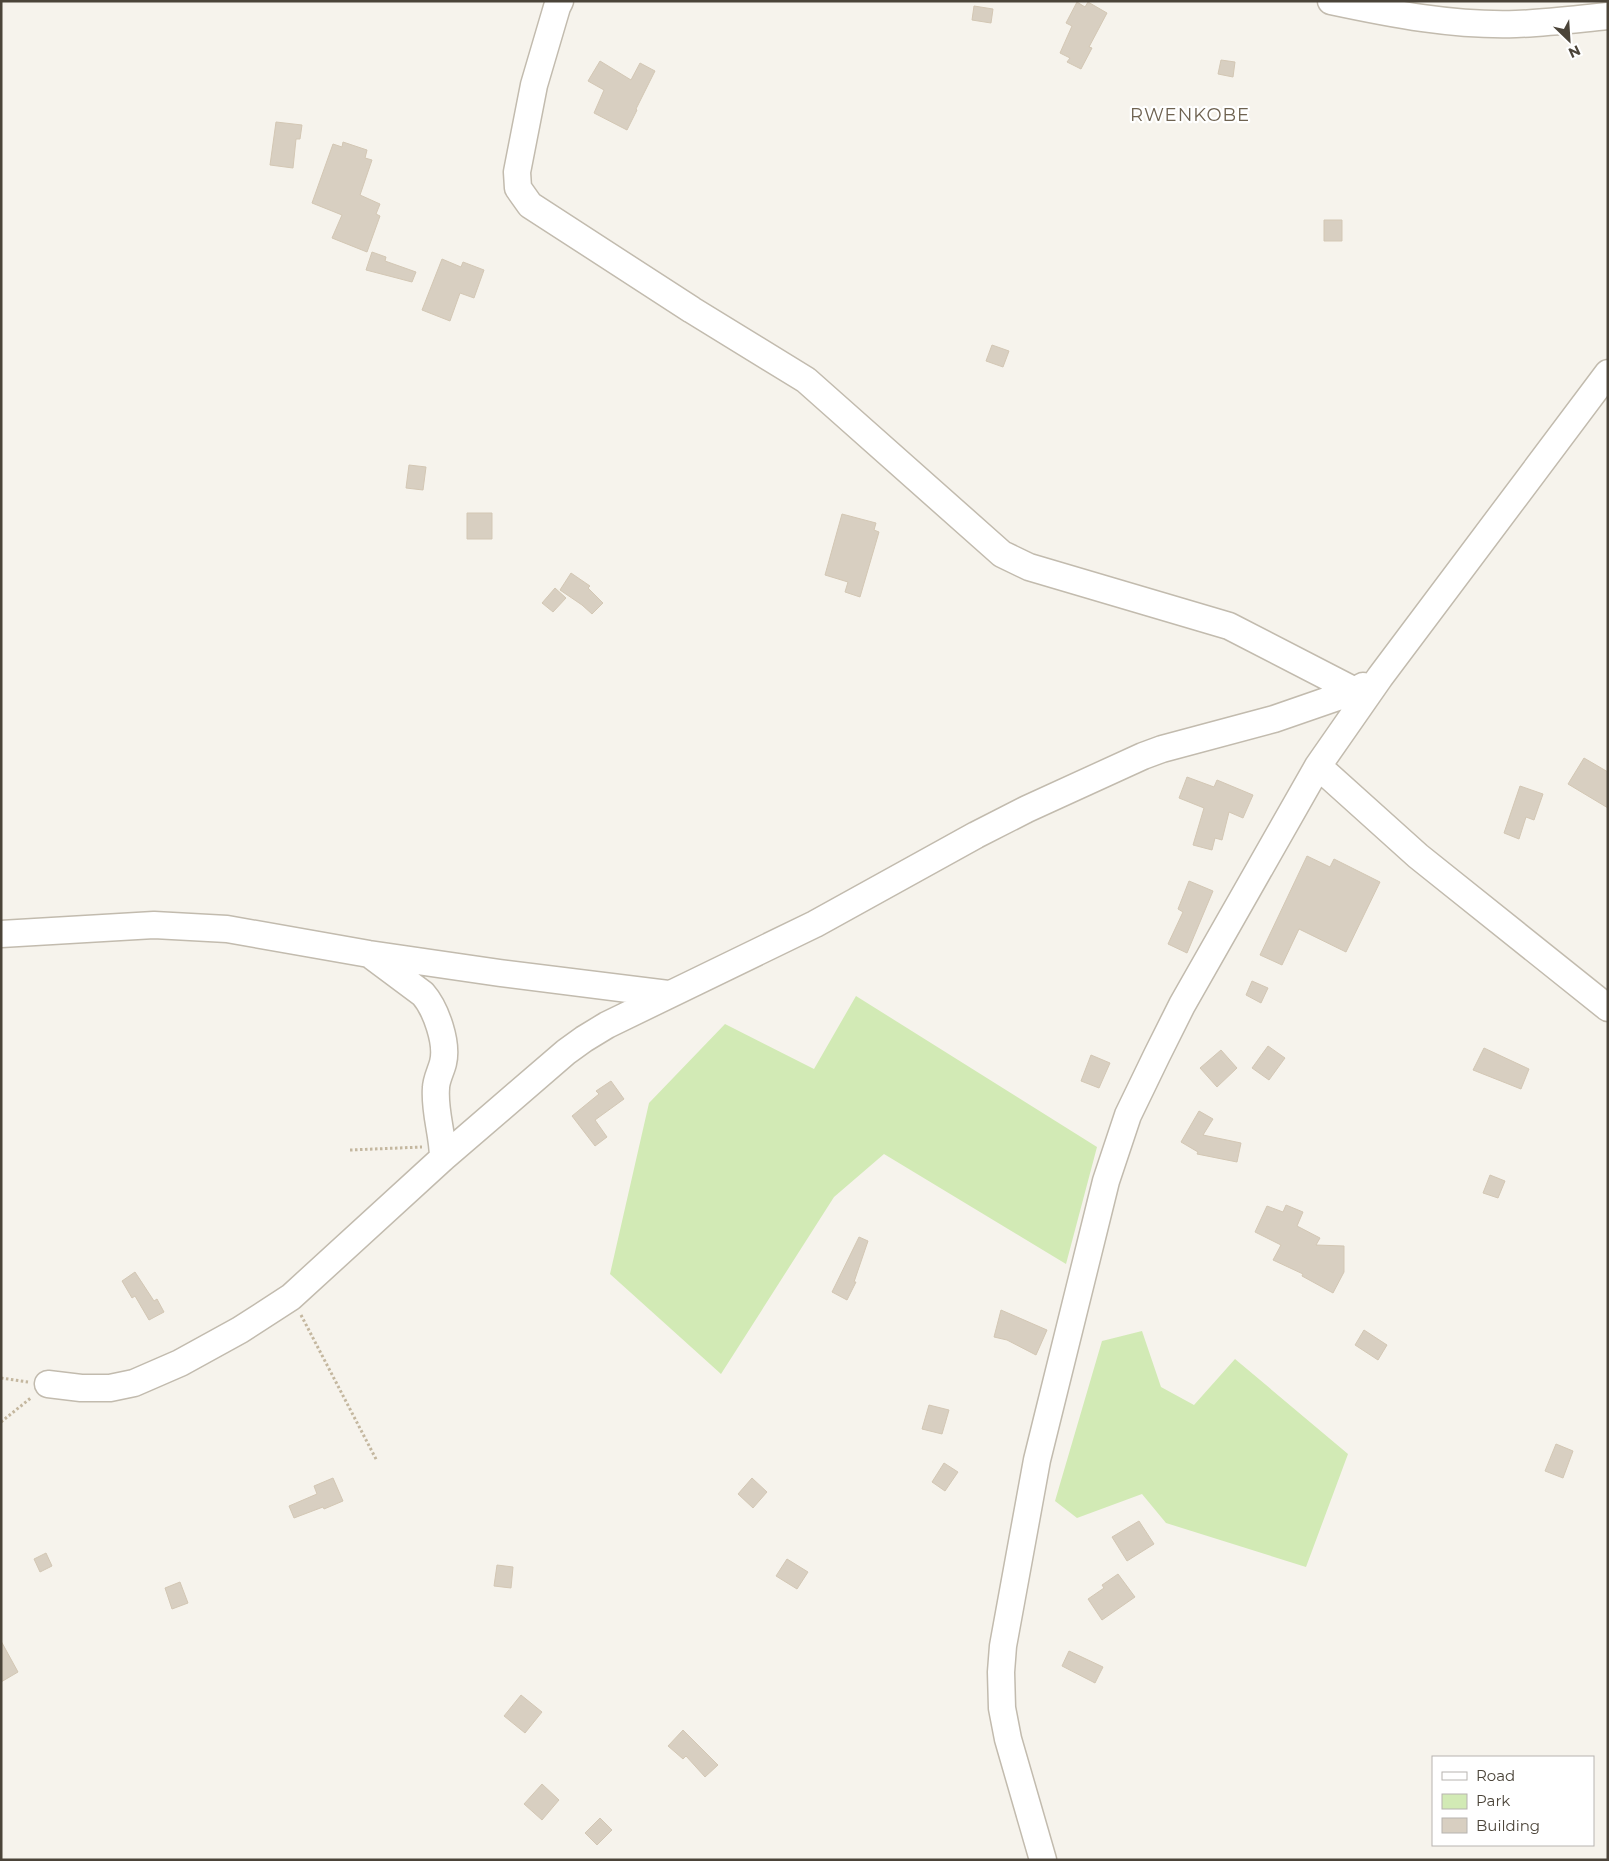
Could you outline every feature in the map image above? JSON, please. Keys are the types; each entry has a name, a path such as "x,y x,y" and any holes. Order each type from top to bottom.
{"street":[{"path":"560,1 534,85 517,172 518,188 530,205 692,310 806,380 1002,554 1029,566 1229,626 1355,691"},
{"path":"1331,1 1442,22 1516,24 1608,16"},
{"path":"1043,1860 1008,1739 1002,1708 1003,1646 1037,1460 1102,1200 1128,1115 1182,1005 1318,766 1380,677 1608,373"},
{"path":"48,1384 81,1388 110,1388 134,1384 204,1351 291,1297 443,1152 584,1039 668,994 815,924 976,834 1027,808 1143,756 1274,718 1355,691 1380,677"},
{"path":"1318,766 1418,856 1608,1008"},
{"path":"1,934 154,924 227,929 369,954 668,994"},
{"path":"369,954 423,994 438,1020 444,1047 444,1060 436,1088 443,1152"}],"path":[{"path":"350,1150 443,1152"},
{"path":"291,1297 377,1461"},
{"path":"1,1422 48,1384"}],"green space":[{"path":"856,996 1097,1147 1066,1264 884,1154 834,1197 721,1374 610,1274 649,1103 725,1024 814,1069"},
{"path":"1142,1331 1161,1387 1194,1405 1235,1359 1348,1454 1306,1567 1166,1523 1142,1494 1077,1518 1055,1501 1102,1341"}],"building":[{"path":"1077,2 1085,7 1088,2 1107,13 1089,47 1092,48 1081,69 1067,62 1070,58 1060,53 1072,26 1066,23"},
{"path":"974,6 993,9 991,23 972,20"},
{"path":"1221,60 1235,62 1233,77 1218,74"},
{"path":"600,61 631,80 640,63 655,71 627,130 594,113 604,90 588,81"},
{"path":"276,122 302,125 300,139 296,139 293,168 270,165"},
{"path":"343,142 367,150 365,158 372,160 360,195 380,204 376,214 380,216 367,252 332,238 342,215 312,203 333,144 342,147"},
{"path":"1324,220 1342,220 1342,241 1324,241"},
{"path":"372,252 386,257 385,261 416,272 412,282 366,270"},
{"path":"442,259 461,267 463,262 484,270 474,298 460,293 450,321 422,310"},
{"path":"992,345 1009,351 1003,367 986,361"},
{"path":"409,465 426,467 423,490 406,488"},
{"path":"467,513 492,513 492,539 467,539"},
{"path":"842,514 876,523 874,530 879,532 860,597 845,592 848,582 825,575"},
{"path":"571,573 590,586 588,588 603,603 592,614 560,590"},
{"path":"555,588 566,598 553,612 542,603"},
{"path":"1584,758 1608,772 1608,808 1568,784"},
{"path":"1187,777 1214,787 1217,780 1253,795 1243,818 1229,812 1222,840 1215,838 1212,850 1193,845 1204,808 1179,798"},
{"path":"1520,786 1543,794 1534,820 1526,817 1519,839 1504,833"},
{"path":"1307,856 1330,867 1334,859 1380,882 1346,952 1299,929 1282,965 1260,955"},
{"path":"1189,881 1213,891 1187,953 1168,944 1183,912 1178,909"},
{"path":"1252,981 1268,988 1261,1003 1246,995"},
{"path":"1268,1046 1285,1058 1269,1080 1252,1068"},
{"path":"1484,1048 1529,1069 1521,1089 1473,1070"},
{"path":"1221,1050 1237,1068 1217,1087 1200,1068"},
{"path":"1091,1055 1110,1063 1099,1088 1081,1081"},
{"path":"611,1081 624,1099 595,1120 607,1137 595,1146 572,1116 599,1094 596,1091"},
{"path":"1199,1111 1213,1119 1203,1135 1241,1143 1237,1162 1197,1154 1198,1152 1181,1142"},
{"path":"1490,1175 1505,1181 1498,1198 1483,1193"},
{"path":"1286,1205 1303,1212 1297,1226 1320,1238 1316,1245 1344,1246 1344,1272 1333,1293 1302,1276 1303,1274 1273,1260 1281,1245 1255,1232 1267,1206 1283,1212"},
{"path":"859,1237 868,1241 854,1282 856,1282 847,1300 832,1292"},
{"path":"135,1272 154,1301 157,1299 164,1312 149,1320 135,1296 132,1298 122,1281"},
{"path":"1001,1310 1047,1330 1036,1355 1007,1340 994,1337"},
{"path":"1364,1330 1387,1345 1378,1360 1355,1345"},
{"path":"929,1405 949,1410 942,1434 922,1429"},
{"path":"1556,1444 1573,1451 1563,1478 1545,1471"},
{"path":"944,1463 958,1472 945,1491 932,1482"},
{"path":"333,1478 343,1501 294,1518 289,1506 317,1494 314,1486"},
{"path":"752,1478 767,1492 753,1508 738,1494"},
{"path":"1139,1521 1154,1544 1127,1561 1112,1537"},
{"path":"46,1553 52,1566 40,1572 34,1559"},
{"path":"787,1559 808,1572 797,1589 776,1576"},
{"path":"497,1565 513,1567 511,1588 494,1586"},
{"path":"1118,1574 1135,1597 1102,1620 1088,1599 1104,1588 1102,1585"},
{"path":"180,1582 188,1603 172,1609 165,1588"},
{"path":"1,1641 18,1672 1,1682"},
{"path":"1069,1651 1103,1667 1095,1683 1062,1666"},
{"path":"521,1695 542,1712 525,1733 504,1716"},
{"path":"683,1730 718,1765 705,1777 686,1756 683,1759 668,1746"},
{"path":"542,1784 559,1800 542,1820 524,1804"},
{"path":"600,1818 612,1830 597,1845 585,1833"}],"district":[{"name":"RWENKOBE","path":"1190,115"}]}
